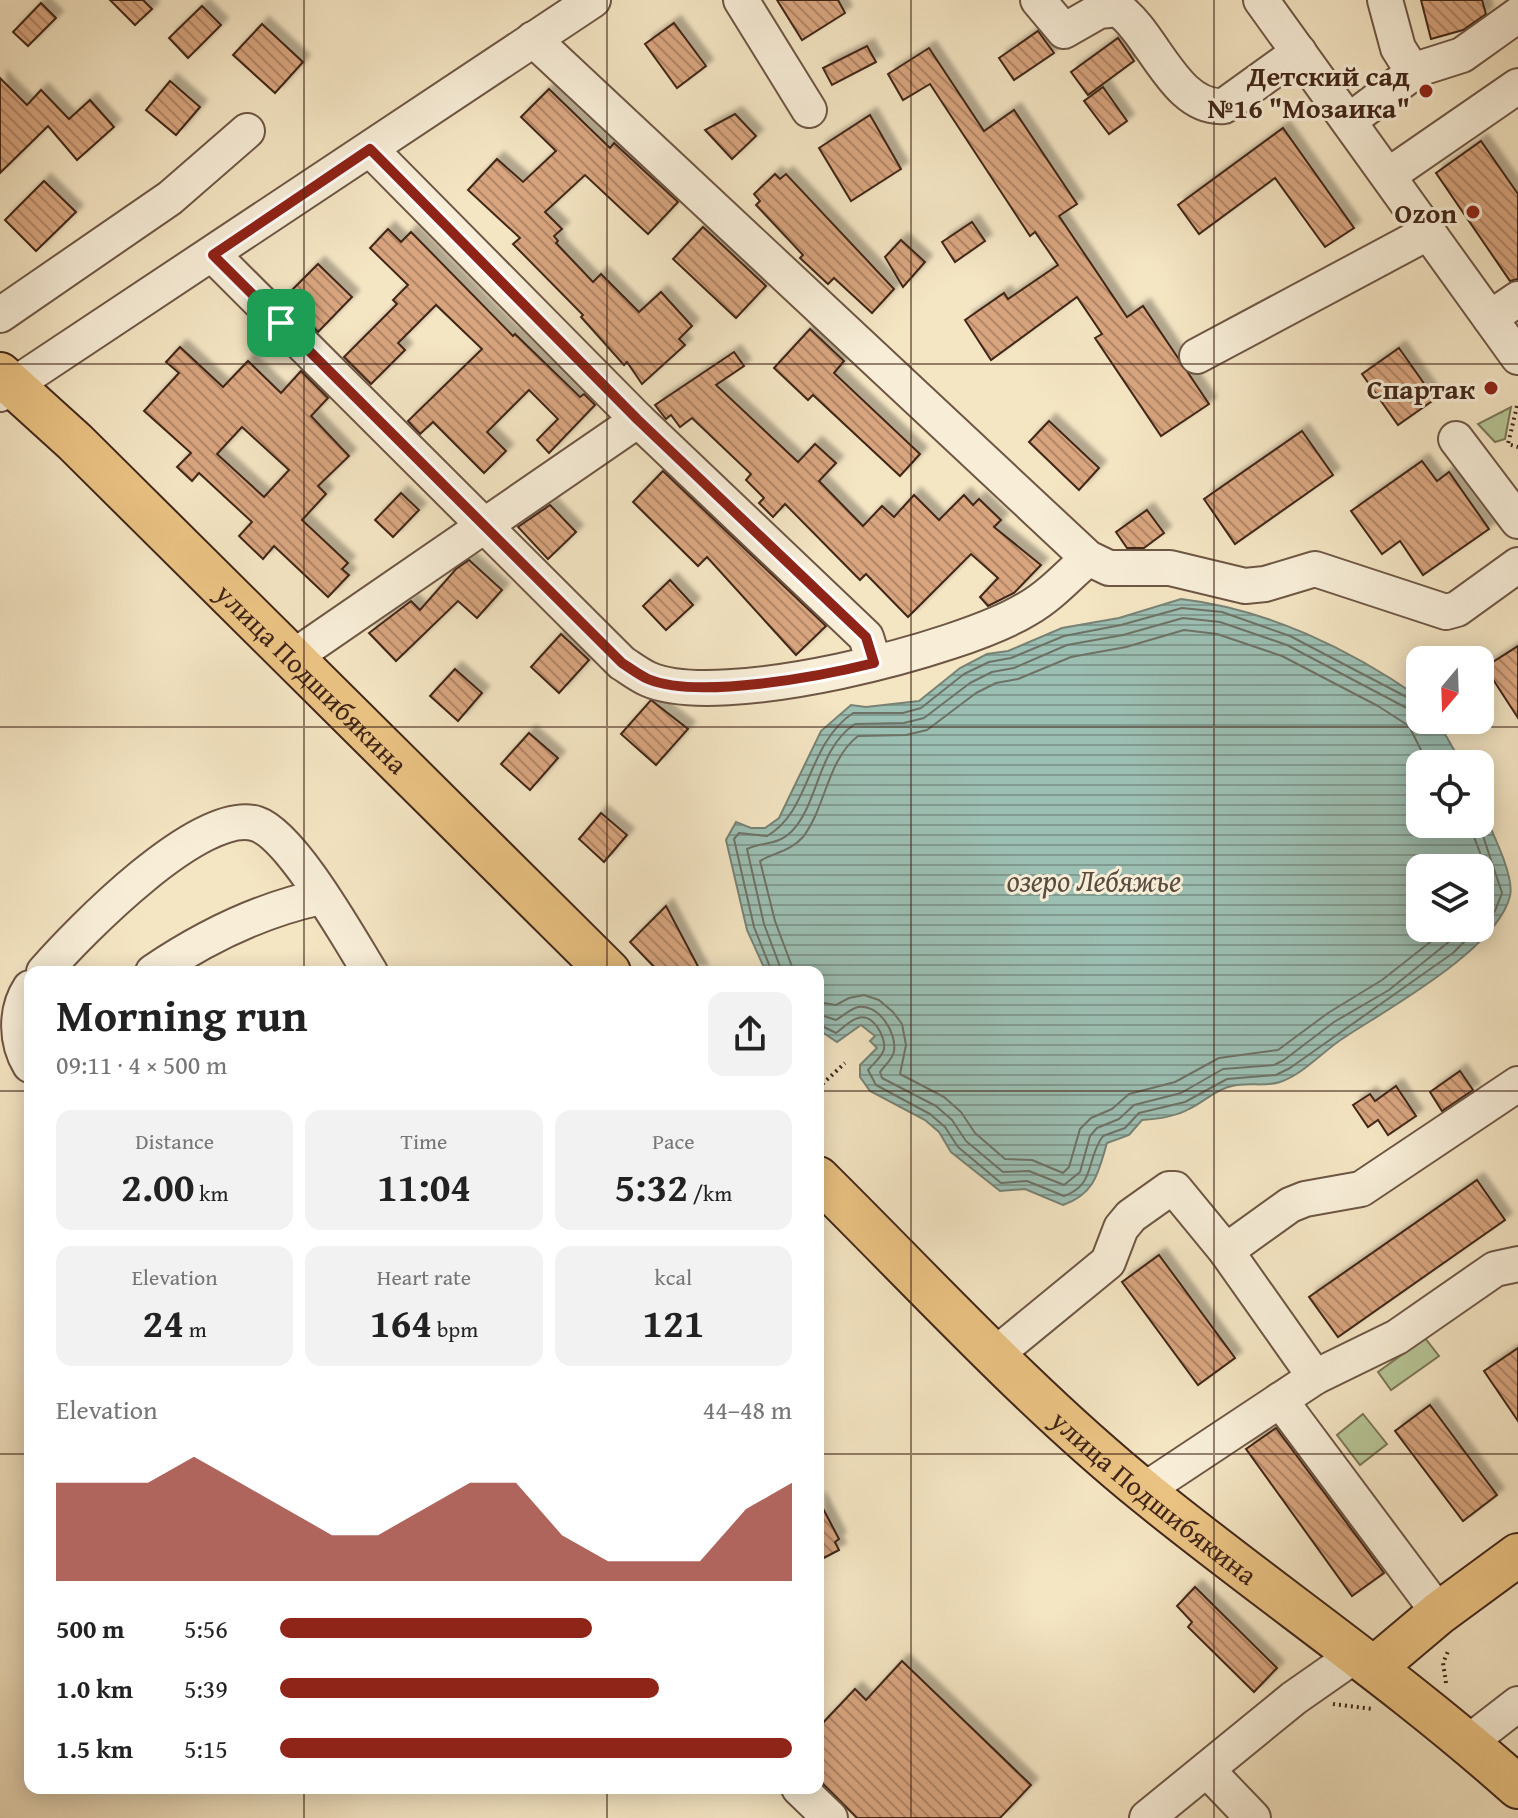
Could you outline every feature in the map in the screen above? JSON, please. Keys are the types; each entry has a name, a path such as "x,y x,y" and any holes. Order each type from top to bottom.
{"main road":[{"name":"улица Подшибякина","path":"4,385 75,442 603,966"},
{"name":"улица Подшибякина","path":"824,1184 996,1354 1143,1491 1261,1585 1366,1661 1469,1742 1518,1787"},
{"path":"1366,1661 1446,1626 1518,1555"}],"street":[{"path":"4,385 213,255 593,0"},
{"path":"741,0 809,110"},
{"path":"1038,0 1064,31 1099,11 1118,9 1188,96 1210,107 1224,106 1299,52"},
{"path":"1261,0 1518,357"},
{"path":"1385,0 1398,48 1413,72"},
{"path":"1349,121 1413,72 1425,65 1462,55 1518,15"},
{"path":"533,39 1088,558 1109,568 1170,568 1245,586 1265,584 1315,569 1446,612 1457,609 1518,565"},
{"path":"1389,175 1518,86"},
{"path":"0,315 170,198 247,131"},
{"path":"370,149 638,420 866,637 874,663"},
{"path":"1197,356 1429,232"},
{"path":"213,255 622,663 648,679 706,686 792,681 907,656 1027,610 1088,558"},
{"path":"1490,318 1518,299"},
{"path":"292,658 638,420"},
{"path":"1456,439 1518,521"},
{"path":"50,966 127,888 222,824 257,824 289,848 366,966"},
{"path":"163,966 232,926 278,906 321,897"},
{"path":"24,1004 19,1017 24,1056"},
{"path":"1226,1251 1290,1205 1305,1199 1361,1189 1518,1084"},
{"path":"996,1354 1108,1262 1121,1228 1131,1216 1169,1189 1183,1194 1315,1377"},
{"path":"1143,1491 1315,1377 1397,1337 1495,1269 1518,1264"},
{"path":"1280,1400 1446,1626"},
{"path":"1147,1818 1294,1698 1366,1661"},
{"path":"1469,1742 1518,1704"},
{"path":"1207,1770 1253,1818"},
{"path":"805,1794 830,1818"}],"path":[{"path":"1517,406 1508,444 1518,447"},
{"path":"824,1082 845,1063"},
{"path":"1446,1626 1443,1663 1452,1696"},
{"path":"1332,1704 1384,1714"}],"green space":[{"path":"1511,407 1505,439 1495,442 1478,424"},
{"path":"1425,1338 1439,1356 1391,1390 1378,1372"},
{"path":"1363,1414 1387,1444 1360,1465 1337,1435"}],"water":[{"name":"озеро Лебяжье","path":"1181,599 1213,604 1276,622 1365,663 1406,689 1406,734 1445,734 1454,750 1406,750 1406,838 1494,838 1494,835 1511,887 1501,916 1494,925 1494,854 1406,854 1406,942 1479,942 1464,956 1289,1078 1275,1083 1226,1088 1178,1114 1142,1120 1129,1135 1107,1143 1094,1181 1074,1200 1063,1205 1025,1189 1000,1191 951,1152 939,1132 925,1120 870,1091 860,1077 860,1065 877,1048 870,1041 875,1036 861,1025 837,1042 824,1033 824,966 763,966 747,930 726,840 736,822 751,828 765,828 779,818 821,731 851,705 866,707 919,701 960,668 987,654 1008,651 1062,628 1119,618"}],"building":[{"path":"110,0 143,0 152,9 135,25"},
{"path":"777,0 838,0 845,13 802,40"},
{"path":"1421,0 1482,0 1486,14 1463,30 1431,39"},
{"path":"41,3 56,18 28,46 13,32"},
{"path":"202,6 221,25 188,58 169,38"},
{"path":"674,23 706,66 677,88 645,44"},
{"path":"262,24 303,62 275,93 233,55"},
{"path":"1038,31 1054,53 1014,80 999,58"},
{"path":"1118,38 1134,61 1088,95 1071,72"},
{"path":"867,46 876,62 832,85 823,68"},
{"path":"929,48 984,131 1014,110 1077,204 1059,216 1127,317 1143,306 1209,404 1161,436 1095,338 1102,334 1077,297 991,360 965,320 1004,293 1008,299 1058,265 1035,232 1030,236 930,84 903,100 888,74"},
{"path":"0,78 27,105 41,90 69,119 90,100 114,127 77,160 48,126 0,173"},
{"path":"170,81 200,107 176,135 146,110"},
{"path":"1103,87 1127,121 1109,134 1084,101"},
{"path":"549,89 610,148 614,143 678,202 648,234 585,175 545,212 562,229 554,236 558,241 556,243 593,282 601,274 639,312 661,292 692,326 679,339 685,345 642,384 627,362 624,365 581,317 583,315 513,244 520,238 468,190 497,159 523,182 556,151 521,117"},
{"path":"735,114 756,136 732,159 705,130"},
{"path":"870,115 901,169 851,201 819,148"},
{"path":"1283,128 1354,228 1325,247 1275,178 1199,234 1178,205"},
{"path":"1481,141 1518,194 1518,279 1510,281 1436,173"},
{"path":"775,174 780,179 786,174 894,289 872,313 834,278 828,284 800,258 803,255 756,205 760,201 754,194"},
{"path":"44,181 76,212 36,251 5,220"},
{"path":"972,222 985,241 955,262 942,242"},
{"path":"703,227 766,286 736,318 673,259"},
{"path":"388,229 401,242 411,232 513,336 515,334 580,397 584,394 595,405 549,453 537,440 558,419 529,390 487,432 506,451 484,473 433,422 420,434 408,421 482,349 436,305 398,343 405,350 371,384 344,357 397,304 393,300 408,285 370,248"},
{"path":"901,240 925,262 903,287 885,257"},
{"path":"318,264 352,297 318,332 284,298"},
{"path":"810,329 844,361 834,373 920,454 900,476 813,395 808,400 774,368"},
{"path":"180,347 223,387 248,361 281,393 301,371 328,398 311,416 349,456 318,486 326,494 302,520 348,563 342,569 349,575 328,597 274,546 263,559 239,536 252,522 199,473 192,481 177,467 191,453 144,411 179,373 166,362","holes":["242,427 289,470 264,497 217,454"]},
{"path":"1399,348 1435,399 1398,425 1362,374"},
{"path":"734,352 744,366 716,385 798,462 815,444 836,463 819,481 863,526 882,506 894,517 914,495 939,520 964,495 973,505 979,499 1001,520 994,527 1041,565 1014,593 988,606 980,597 998,578 971,554 908,617 866,574 860,580 785,504 773,517 759,503 764,498 746,480 751,474 692,418 680,427 671,415 666,419 655,405"},
{"path":"1049,421 1099,468 1079,490 1029,442"},
{"path":"1302,431 1333,475 1235,544 1204,499"},
{"path":"1422,461 1437,481 1449,472 1489,529 1423,575 1400,541 1382,554 1351,511"},
{"path":"663,471 826,626 796,655 707,557 698,566 633,502"},
{"path":"401,493 419,510 393,537 375,520"},
{"path":"550,505 576,532 548,559 518,527"},
{"path":"1147,510 1164,533 1144,548 1127,548 1116,532"},
{"path":"469,560 502,590 477,618 458,601 396,661 369,633 411,601 420,610 456,569"},
{"path":"670,580 693,605 666,630 643,606"},
{"path":"561,634 589,660 559,693 531,667"},
{"path":"1518,646 1518,718 1494,681 1494,661"},
{"path":"455,669 482,693 458,721 430,696"},
{"path":"651,700 688,729 656,765 621,734"},
{"path":"529,733 558,758 530,790 501,764"},
{"path":"601,813 627,835 604,862 579,839"},
{"path":"666,906 698,966 653,966 630,942"},
{"path":"1460,1071 1473,1090 1442,1111 1430,1092"},
{"path":"1396,1086 1416,1116 1388,1135 1378,1120 1368,1127 1353,1105 1370,1094 1375,1101"},
{"path":"1477,1180 1505,1220 1338,1337 1309,1297"},
{"path":"1159,1255 1235,1358 1198,1385 1122,1282"},
{"path":"1518,1348 1518,1421 1484,1371"},
{"path":"1430,1405 1497,1495 1463,1521 1395,1431"},
{"path":"1276,1428 1384,1573 1352,1596 1246,1449"},
{"path":"824,1510 839,1539 835,1542 839,1550 824,1558"},
{"path":"1195,1587 1277,1668 1254,1692 1188,1627 1192,1622 1177,1606"},
{"path":"902,1661 1031,1785 1000,1818 857,1818 824,1785 824,1722 855,1689 866,1700"}],"place":[{"name":"Детский сад №16 \"Мозаика\"","path":"1426,91"},
{"name":"Ozon","path":"1473,212"},
{"name":"Спартак","path":"1491,388"}],"route":[{"path":"370,149 638,420 866,637 873,650 874,663 792,681 706,686 669,684 648,679 622,663 281,323 213,255 370,149"}]}
